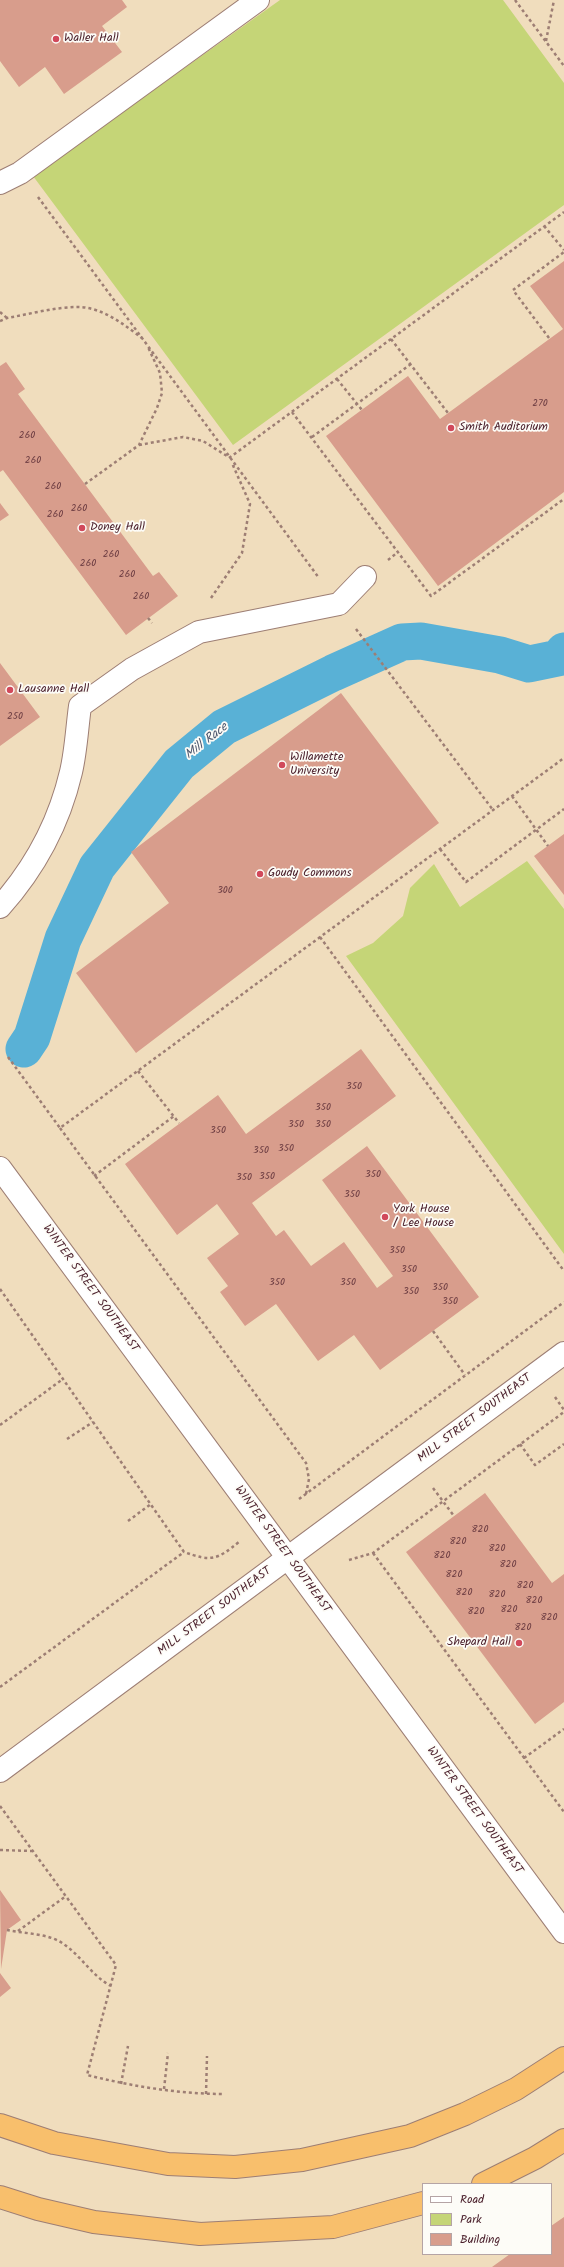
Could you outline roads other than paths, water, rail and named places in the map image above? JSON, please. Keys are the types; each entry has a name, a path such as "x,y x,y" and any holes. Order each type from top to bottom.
{"highway":[{"path":"0,2125 54,2143 168,2164 235,2167 302,2160 410,2136 465,2114 516,2089 564,2058"},
{"path":"485,2183 535,2158 564,2140"},
{"path":"0,2197 38,2209 94,2222 200,2234 333,2227 422,2203"}],"street":[{"path":"0,183 20,173 231,8 258,0"},
{"path":"0,907 17,888 50,837 71,773 80,706 132,669 199,632 339,604 365,577"},
{"name":"WINTER STREET SOUTHEAST","path":"0,1168 564,1932"},
{"name":"MILL STREET SOUTHEAST","path":"0,1771 564,1353"}],"waterway":[{"name":"Mill Race","path":"24,1049 32,1037 63,939 97,867 179,764 224,727 333,673 402,642 421,641 500,655 529,664 558,658 564,651"}],"place":[{"name":"Waller Hall","path":"56,39"},
{"name":"Smith Auditorium","path":"451,428"},
{"name":"Doney Hall","path":"82,528"},
{"name":"Lausanne Hall","path":"10,690"},
{"name":"Willamette University","path":"282,765"},
{"name":"Goudy Commons","path":"260,874"},
{"name":"York House / Lee House","path":"385,1217"},
{"name":"Shepard Hall","path":"519,1643"}]}
